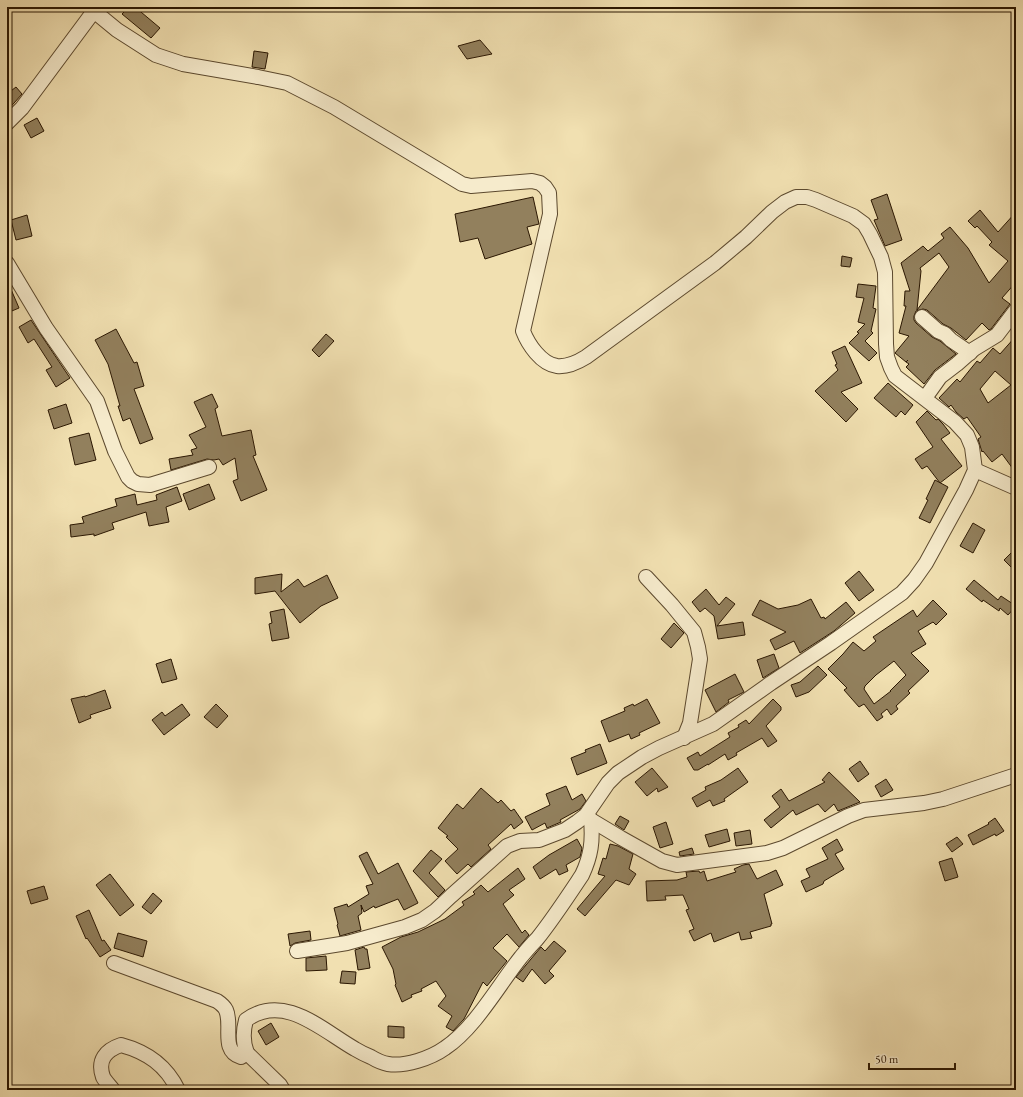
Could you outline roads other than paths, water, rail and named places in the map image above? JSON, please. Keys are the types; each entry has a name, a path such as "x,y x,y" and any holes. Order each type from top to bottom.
{"street":[{"path":"7,123 22,108 92,9 116,30 156,54 183,64 258,76 287,83 334,106 462,184 470,186 532,181 540,183 549,193 550,214 522,331 526,339 537,353 547,362 556,366 576,363 586,357 715,263 785,202 796,197 807,197 816,200 853,216 864,224 884,265 886,281 886,344 887,357 891,368 895,376 955,422 966,435 972,446 975,470 966,490 926,563 914,580 902,593 713,724 642,756 618,773 608,783 589,818 593,839 587,864 582,875 537,939 521,957 496,992 464,1032 445,1048 416,1062 388,1064 355,1049 303,1017 285,1011 273,1010 261,1012 246,1020 244,1027 244,1047 247,1053 280,1085 282,1090"},
{"path":"7,263 46,328 97,401 115,451 128,477 132,481 142,485 150,485 209,467"},
{"path":"925,398 940,377 970,353 997,335 1016,310"},
{"path":"922,318 970,353"},
{"path":"975,470 1016,488"},
{"path":"646,578 672,605 694,632 698,648 700,659 690,723 684,738"},
{"path":"297,951 347,943 405,927 422,920 435,911 507,846 520,841 539,840 565,830 577,822 589,818 662,861 677,865 767,853 783,848 848,816 864,810 924,803 943,799 1016,774"},
{"path":"114,963 217,1000 226,1010 229,1046 236,1055 241,1057 247,1053"},
{"path":"113,1090 104,1078 102,1066 108,1050 121,1045 134,1049 152,1058 174,1081 178,1090"}]}
